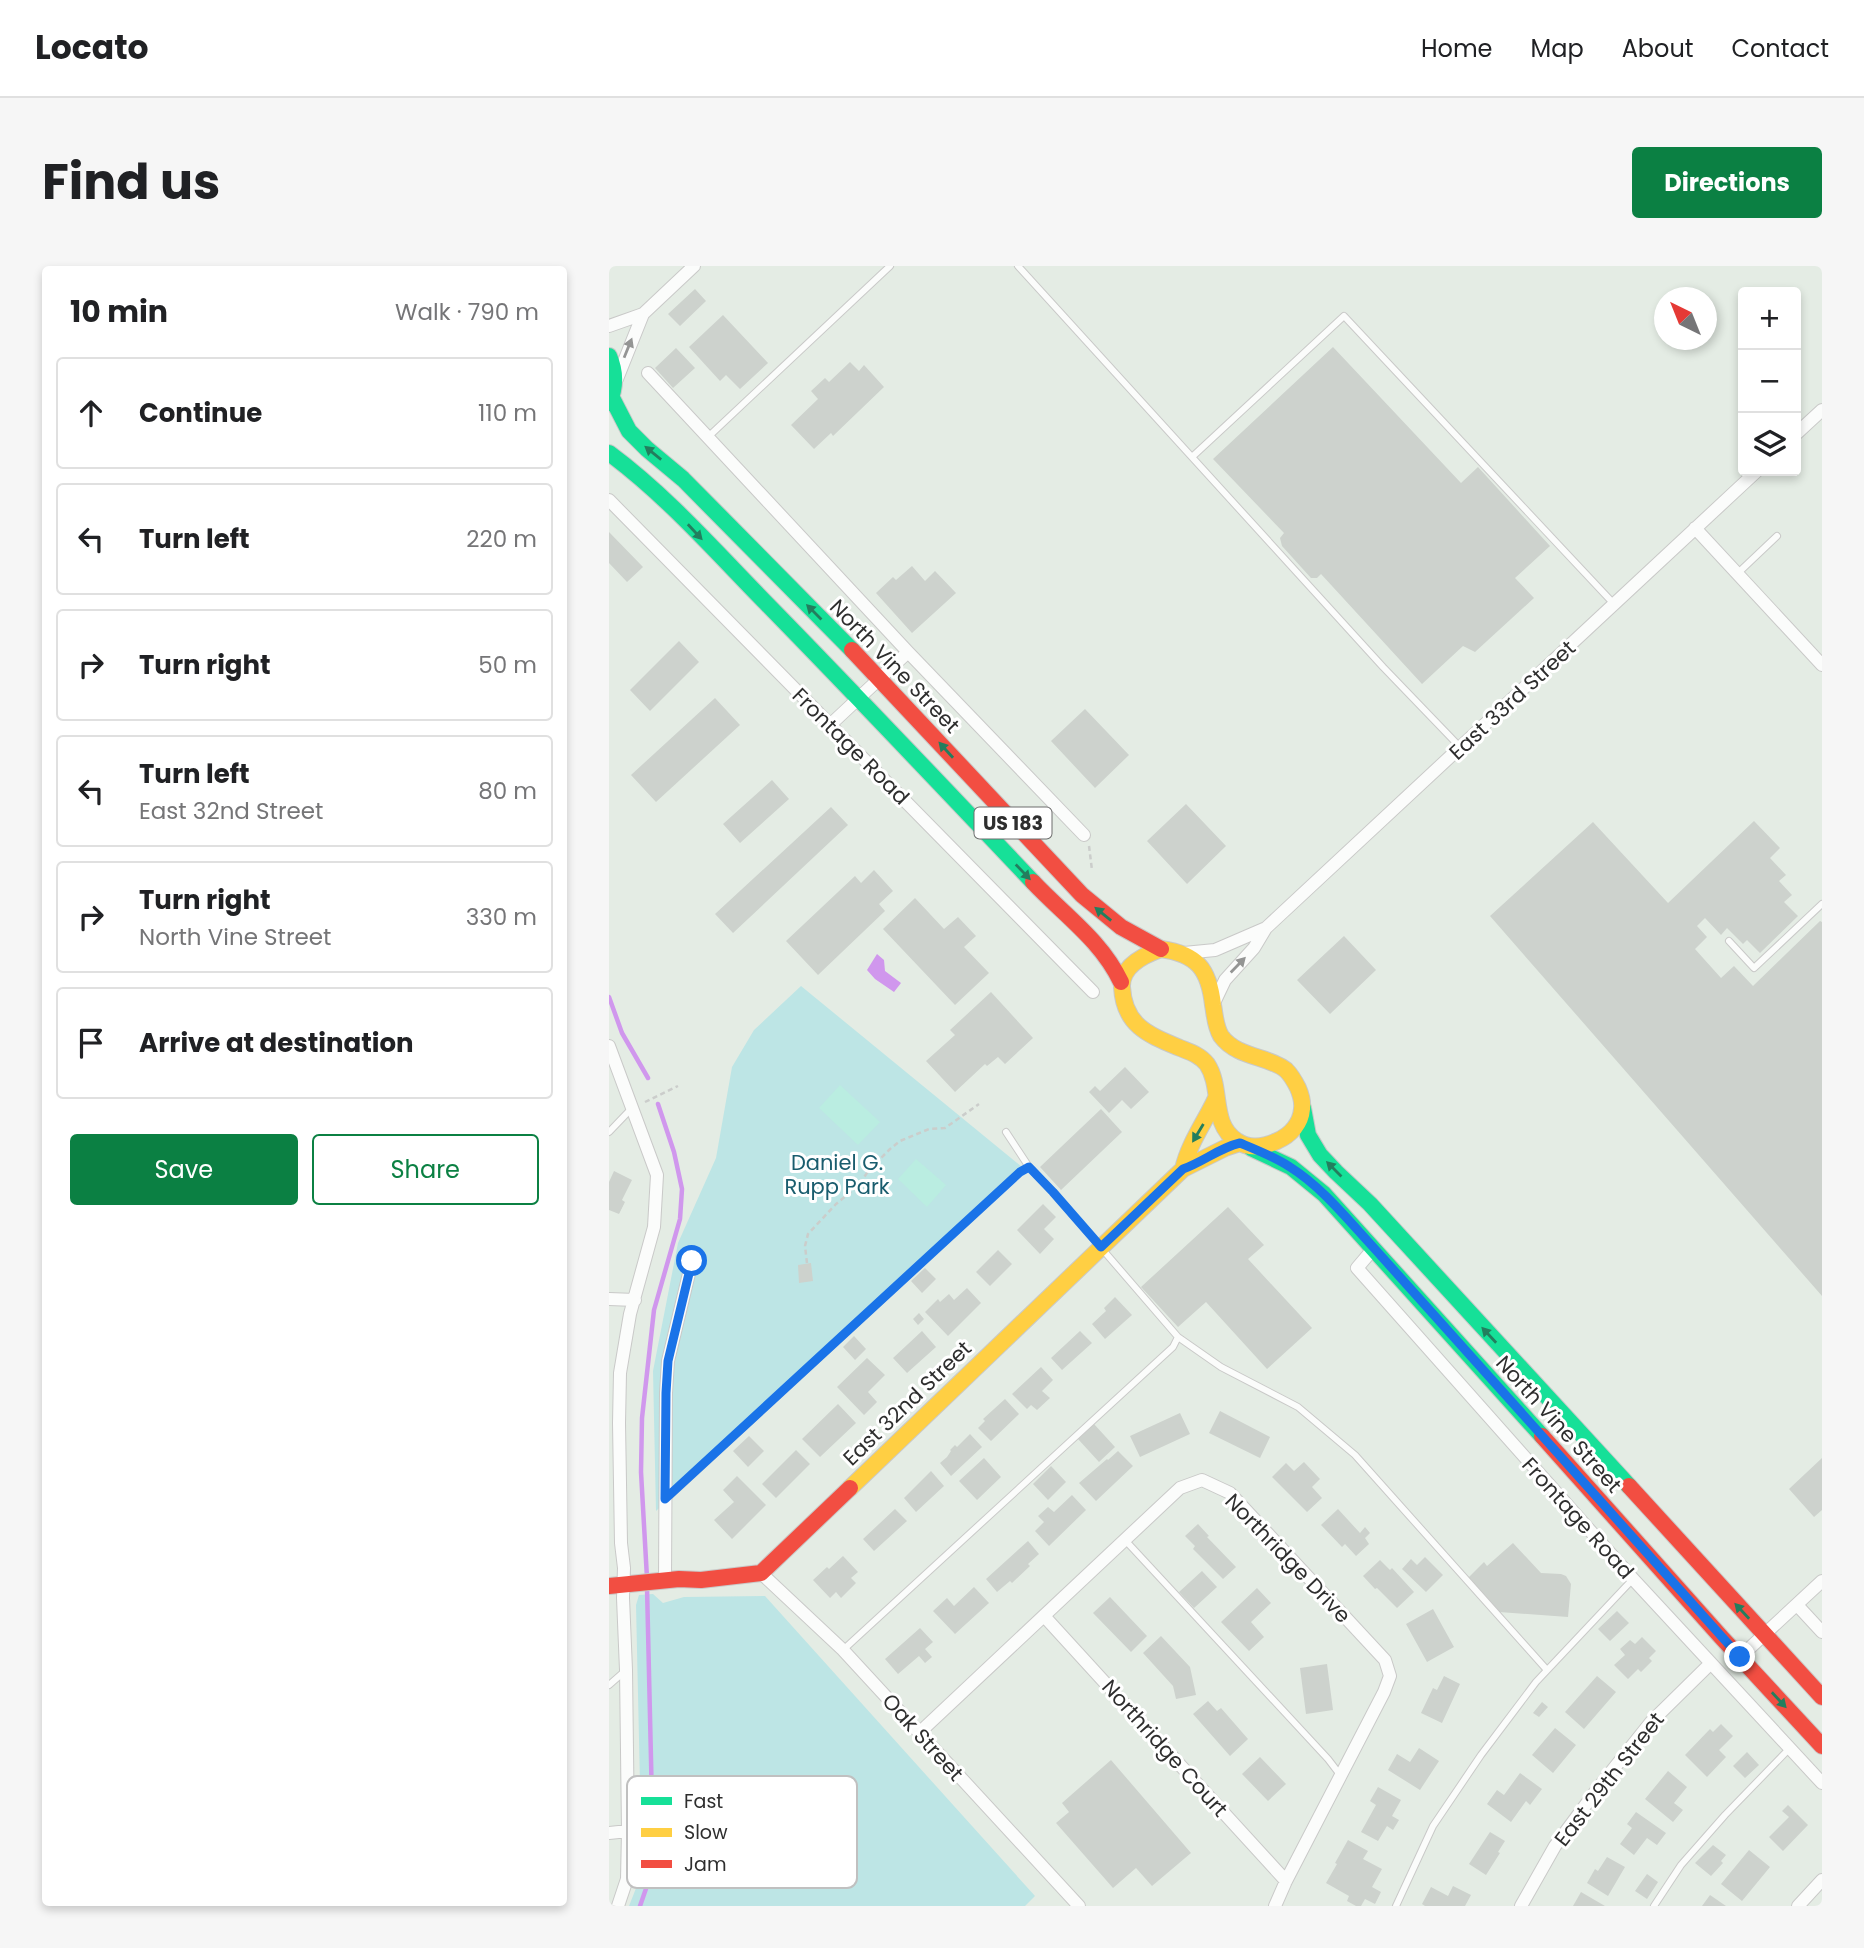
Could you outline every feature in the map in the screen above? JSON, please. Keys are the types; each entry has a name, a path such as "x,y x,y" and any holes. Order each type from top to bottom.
{"main road":[{"name":"North Vine Street","path":"609,356 615,373 612,395 629,431 683,479 880,678 1082,895 1121,927 1161,949 1183,953 1197,963 1212,990 1216,1024 1221,1034 1236,1048 1286,1070 1296,1084 1309,1136 1329,1165 1370,1204 1822,1697"},
{"name":"US 183","path":"609,453 668,503 859,698 1046,896 1101,946 1121,982"},
{"path":"1161,949 1137,961 1121,982 1129,1017 1136,1027 1146,1034 1200,1057 1213,1072 1223,1126 1228,1134 1245,1146"},
{"name":"East 32nd Street","path":"1183,1169 1187,1151 1216,1098"},
{"name":"East 32nd Street","path":"761,1573 1183,1169 1200,1163 1221,1149 1264,1146 1288,1136 1301,1121 1303,1108"},
{"name":"North Vine Street","path":"1245,1146 1289,1166 1330,1201 1822,1746"},
{"path":"616,1585 761,1573"}],"street":[{"path":"609,326 643,314 694,266"},
{"path":"612,395 643,314"},
{"path":"648,373 1086,839"},
{"path":"1801,429 1822,410"},
{"name":"East 33rd Street","path":"1214,1003 1225,980 1254,948 1266,928 1751,476"},
{"name":"Frontage Road","path":"609,500 1093,992"},
{"path":"1695,528 1822,665"},
{"path":"830,725 908,652"},
{"name":"East 33rd Street","path":"1183,953 1215,950 1266,928"},
{"path":"609,1046 657,1175 654,1227 630,1314 615,1424 616,1585 622,1598 627,1776"},
{"name":"Frontage Road","path":"1374,1248 1357,1268 1633,1580 1822,1783"},
{"path":"665,1580 668,1361 692,1261"},
{"path":"609,1299 635,1300"},
{"name":"Northridge Drive","path":"919,1733 1180,1488 1202,1480 1230,1493 1385,1660 1390,1676 1275,1906"},
{"name":"Oak Street","path":"761,1573 843,1650 1079,1906"},
{"path":"1740,1657 1822,1581"},
{"path":"1797,1605 1822,1632"},
{"name":"Northridge Court","path":"1044,1616 1286,1881"},
{"name":"East 29th Street","path":"1521,1906 1555,1846 1599,1787 1651,1722 1711,1663"},
{"path":"609,1833 627,1831"},
{"path":"618,1906 627,1879"},
{"path":"1798,1906 1822,1880"}],"lane":[{"path":"708,437 890,266"},
{"path":"1018,266 1460,748"},
{"path":"1192,457 1344,316 1614,604"},
{"path":"1737,573 1777,536"},
{"path":"1728,942 1754,968 1822,904"},
{"path":"609,1132 632,1108"},
{"path":"1006,1132 1029,1167 1178,1337 1221,1367 1298,1407 1355,1455 1547,1670"},
{"path":"665,1499 1020,1172 1029,1167"},
{"path":"843,1650 1173,1347 1178,1337"},
{"path":"1125,1540 1341,1776"},
{"path":"1396,1906 1433,1826 1481,1755 1536,1682 1633,1580"},
{"path":"609,1685 626,1670"},
{"path":"1654,1906 1681,1865 1725,1815 1790,1749"}],"path":[{"path":"1086,839 1092,870"},
{"path":"632,1108 678,1086"},
{"path":"807,1264 805,1246 808,1234 830,1209 858,1186 869,1170 890,1149 900,1141 929,1129 945,1128 979,1104"}],"green space":[{"name":"Daniel G. Rupp Park","path":"801,986 1022,1167 656,1511 653,1371 678,1243 716,1158 732,1067 754,1030"},
{"path":"653,1594 663,1603 684,1597 765,1596 1035,1896 1025,1906 629,1906 636,1888 857,1888 857,1776 640,1776 636,1605 639,1595"}],"shaded area":[{"path":"877,954 884,960 885,971 901,983 894,992 867,970"},
{"path":"840,1085 880,1122 858,1145 819,1108"},
{"path":"916,1159 946,1185 927,1207 898,1179"}],"building":[{"path":"695,289 706,301 680,326 668,314"},
{"path":"723,315 768,363 740,389 726,375 720,381 689,347"},
{"path":"1333,347 1461,483 1478,467 1550,546 1515,578 1534,598 1475,652 1463,646 1422,684 1321,574 1317,578 1311,578 1282,546 1280,538 1284,533 1213,459"},
{"path":"676,348 695,368 673,388 655,368"},
{"path":"850,362 859,371 864,365 884,387 833,436 831,433 814,449 791,425 818,399 811,391 825,378 829,382"},
{"path":"609,532 643,567 627,582 609,563"},
{"path":"912,566 925,581 935,571 956,593 912,633 876,593 893,577 896,580"},
{"path":"679,641 699,662 650,711 630,690"},
{"path":"715,698 740,725 656,802 631,775"},
{"path":"1085,709 1129,755 1095,788 1051,741"},
{"path":"772,780 789,799 740,843 723,824"},
{"path":"1186,804 1226,846 1187,884 1147,841"},
{"path":"831,807 848,825 733,933 715,914"},
{"path":"1754,821 1780,848 1770,858 1786,875 1779,881 1792,895 1784,902 1798,916 1760,953 1747,940 1743,944 1727,928 1721,935 1705,918 1697,926 1707,937 1695,949 1721,978 1734,966 1753,986 1822,922 1822,1296 1490,916 1593,822 1668,903"},
{"path":"874,870 893,891 879,904 885,911 818,975 786,941 855,876 861,883"},
{"path":"915,898 944,929 958,917 976,936 964,947 989,973 955,1005 883,929"},
{"path":"1344,936 1376,970 1330,1014 1297,980"},
{"path":"991,992 1033,1038 1005,1064 998,1057 987,1066 985,1064 955,1092 926,1061 955,1035 950,1030"},
{"path":"1125,1067 1149,1092 1131,1109 1122,1100 1109,1113 1089,1092 1095,1086 1100,1091"},
{"path":"1101,1109 1122,1132 1061,1190 1040,1167"},
{"path":"614,1171 632,1180 622,1200 625,1202 619,1214 609,1210 609,1182"},
{"path":"1043,1204 1056,1217 1044,1229 1054,1239 1040,1254 1017,1230"},
{"path":"1228,1207 1264,1245 1248,1259 1312,1328 1267,1369 1206,1302 1178,1327 1141,1287"},
{"path":"998,1250 1012,1264 990,1286 976,1272"},
{"path":"811,1263 813,1281 799,1283 798,1265"},
{"path":"925,1268 936,1279 922,1293 911,1281"},
{"path":"967,1288 981,1303 948,1336 925,1312 938,1299 940,1302 949,1294 954,1300"},
{"path":"1115,1297 1132,1315 1105,1339 1092,1324 1106,1311 1104,1308"},
{"path":"919,1313 924,1319 918,1325 913,1319"},
{"path":"922,1331 936,1347 907,1373 893,1358"},
{"path":"1080,1331 1092,1343 1062,1370 1051,1358"},
{"path":"854,1336 866,1349 855,1360 843,1347"},
{"path":"867,1358 885,1375 868,1392 877,1402 864,1415 837,1387"},
{"path":"1041,1367 1053,1380 1042,1391 1050,1398 1037,1410 1031,1405 1027,1409 1012,1394"},
{"path":"1005,1399 1019,1414 991,1441 978,1428 985,1421 983,1419"},
{"path":"838,1404 856,1423 820,1457 802,1439"},
{"path":"1220,1411 1270,1437 1260,1458 1209,1433"},
{"path":"1180,1413 1190,1434 1140,1457 1130,1436"},
{"path":"1094,1424 1115,1447 1099,1462 1078,1439"},
{"path":"970,1434 982,1447 951,1476 940,1463 955,1445 957,1447"},
{"path":"749,1436 764,1451 748,1467 733,1451"},
{"path":"796,1450 810,1464 776,1498 762,1484"},
{"path":"1118,1451 1133,1466 1096,1501 1079,1483"},
{"path":"984,1458 1001,1477 977,1500 959,1481"},
{"path":"1822,1458 1822,1510 1814,1517 1789,1489"},
{"path":"1304,1462 1320,1479 1312,1487 1322,1498 1307,1512 1272,1477 1286,1463 1294,1471"},
{"path":"1051,1466 1066,1482 1048,1500 1033,1484"},
{"path":"931,1471 944,1486 916,1512 904,1498"},
{"path":"737,1476 766,1505 732,1539 714,1520 734,1502 723,1490"},
{"path":"1072,1495 1086,1510 1049,1546 1035,1531 1044,1522 1038,1516 1048,1507 1054,1512"},
{"path":"895,1509 907,1521 874,1551 863,1539"},
{"path":"1338,1509 1360,1533 1365,1527 1370,1533 1365,1538 1369,1544 1356,1556 1345,1544 1342,1547 1321,1525"},
{"path":"1198,1524 1236,1567 1223,1579 1193,1549 1195,1546 1185,1536"},
{"path":"1028,1541 1039,1554 1012,1583 1010,1581 997,1592 986,1579"},
{"path":"1513,1543 1541,1573 1566,1576 1571,1584 1568,1617 1499,1612 1468,1578 1484,1562 1487,1566"},
{"path":"843,1556 858,1572 851,1578 856,1583 841,1598 836,1592 830,1598 813,1580"},
{"path":"1425,1557 1443,1575 1426,1592 1402,1569 1411,1559 1417,1565"},
{"path":"1380,1560 1390,1570 1392,1568 1414,1592 1397,1608 1363,1576"},
{"path":"1202,1571 1217,1587 1194,1608 1179,1592"},
{"path":"974,1587 989,1603 955,1634 933,1611 947,1598 954,1606"},
{"path":"1257,1588 1271,1603 1251,1622 1264,1637 1249,1651 1221,1622"},
{"path":"1110,1597 1147,1636 1131,1652 1093,1613"},
{"path":"1433,1609 1454,1647 1427,1662 1406,1624"},
{"path":"1617,1611 1629,1623 1610,1641 1598,1629"},
{"path":"920,1628 933,1642 925,1649 932,1657 925,1663 919,1656 898,1674 885,1659"},
{"path":"1161,1636 1190,1667 1196,1695 1176,1699 1173,1686 1143,1653"},
{"path":"1642,1637 1656,1651 1649,1658 1652,1661 1641,1672 1638,1669 1628,1679 1614,1665 1625,1655 1620,1649 1630,1640 1635,1644"},
{"path":"1327,1664 1333,1710 1306,1714 1300,1668"},
{"path":"1444,1676 1460,1684 1442,1723 1421,1713 1433,1688 1437,1690"},
{"path":"1597,1676 1616,1692 1584,1729 1565,1712"},
{"path":"1208,1701 1217,1711 1221,1708 1248,1739 1230,1756 1193,1714"},
{"path":"1542,1702 1548,1707 1539,1717 1533,1713"},
{"path":"1721,1724 1733,1736 1719,1750 1726,1757 1707,1777 1685,1755 1710,1729 1713,1732"},
{"path":"1555,1728 1576,1745 1553,1773 1532,1755"},
{"path":"1419,1748 1439,1761 1420,1790 1388,1770 1397,1754 1410,1762"},
{"path":"1747,1752 1759,1765 1745,1778 1733,1766"},
{"path":"1260,1757 1286,1784 1268,1801 1242,1774"},
{"path":"1111,1760 1191,1853 1152,1886 1136,1868 1113,1888 1056,1823 1069,1812 1062,1803"},
{"path":"1668,1771 1687,1787 1674,1803 1683,1810 1673,1822 1645,1799"},
{"path":"1520,1773 1542,1789 1530,1805 1526,1801 1511,1822 1487,1804 1497,1790 1504,1795"},
{"path":"1378,1787 1401,1800 1392,1816 1399,1820 1393,1830 1387,1826 1378,1841 1361,1832 1376,1805 1370,1801"},
{"path":"1788,1805 1808,1825 1783,1851 1769,1837 1789,1817 1782,1811"},
{"path":"1636,1812 1666,1833 1657,1845 1647,1838 1634,1855 1620,1844 1632,1828 1627,1824"},
{"path":"1490,1832 1505,1841 1486,1875 1469,1864"},
{"path":"1348,1840 1368,1851 1363,1859 1382,1869 1372,1887 1381,1892 1375,1904 1365,1899 1361,1906 1356,1906 1347,1901 1349,1896 1326,1883"},
{"path":"1713,1845 1726,1855 1721,1861 1723,1863 1711,1876 1695,1863"},
{"path":"1749,1850 1770,1867 1742,1901 1721,1884"},
{"path":"1607,1857 1625,1867 1608,1896 1587,1883 1595,1869 1598,1871"},
{"path":"1647,1874 1658,1882 1647,1899 1635,1891"},
{"path":"1453,1886 1471,1895 1465,1906 1422,1904 1431,1887 1448,1896"},
{"path":"1581,1892 1605,1906 1573,1906"},
{"path":"1710,1895 1726,1906 1702,1906"}],"waterway":[{"path":"609,997 622,1033 648,1078"},
{"path":"647,1578 641,1472 642,1418 654,1310 680,1219 682,1189 674,1152 658,1104"},
{"path":"647,1587 651,1776"},
{"path":"640,1906 646,1888"}],"traffic: fast":[{"path":"609,356 614,380 609,403"},
{"path":"612,398 629,431 683,479 852,650"},
{"path":"609,453 651,487 690,525 1033,882"},
{"path":"1303,1108 1308,1135 1320,1155 1370,1204 1629,1486"},
{"path":"1251,1148 1291,1167 1324,1194 1542,1436"}],"traffic: slow":[{"path":"1161,949 1184,955 1199,965 1211,992 1217,1028 1228,1043 1244,1053 1279,1065 1293,1079 1302,1106 1300,1119 1291,1132 1267,1145 1257,1147 1237,1141 1223,1125 1215,1084 1207,1064 1195,1054 1149,1033 1133,1020 1124,1000 1122,987 1125,973 1135,962 1161,949"},
{"path":"1183,1169 1193,1141 1216,1098"},
{"path":"850,1488 1183,1169 1240,1143"}],"traffic: jam":[{"path":"852,650 1082,895 1121,927 1161,949"},
{"path":"1033,882 1093,941 1121,982"},
{"path":"1542,1436 1822,1746"},
{"path":"1629,1486 1822,1697"},
{"path":"609,1586 761,1573 850,1488"}],"route":[{"path":"692,1261 668,1361 665,1499 1020,1172 1029,1167 1101,1247 1183,1169 1200,1163 1221,1149 1240,1143 1289,1166 1330,1201 1740,1657"}]}
